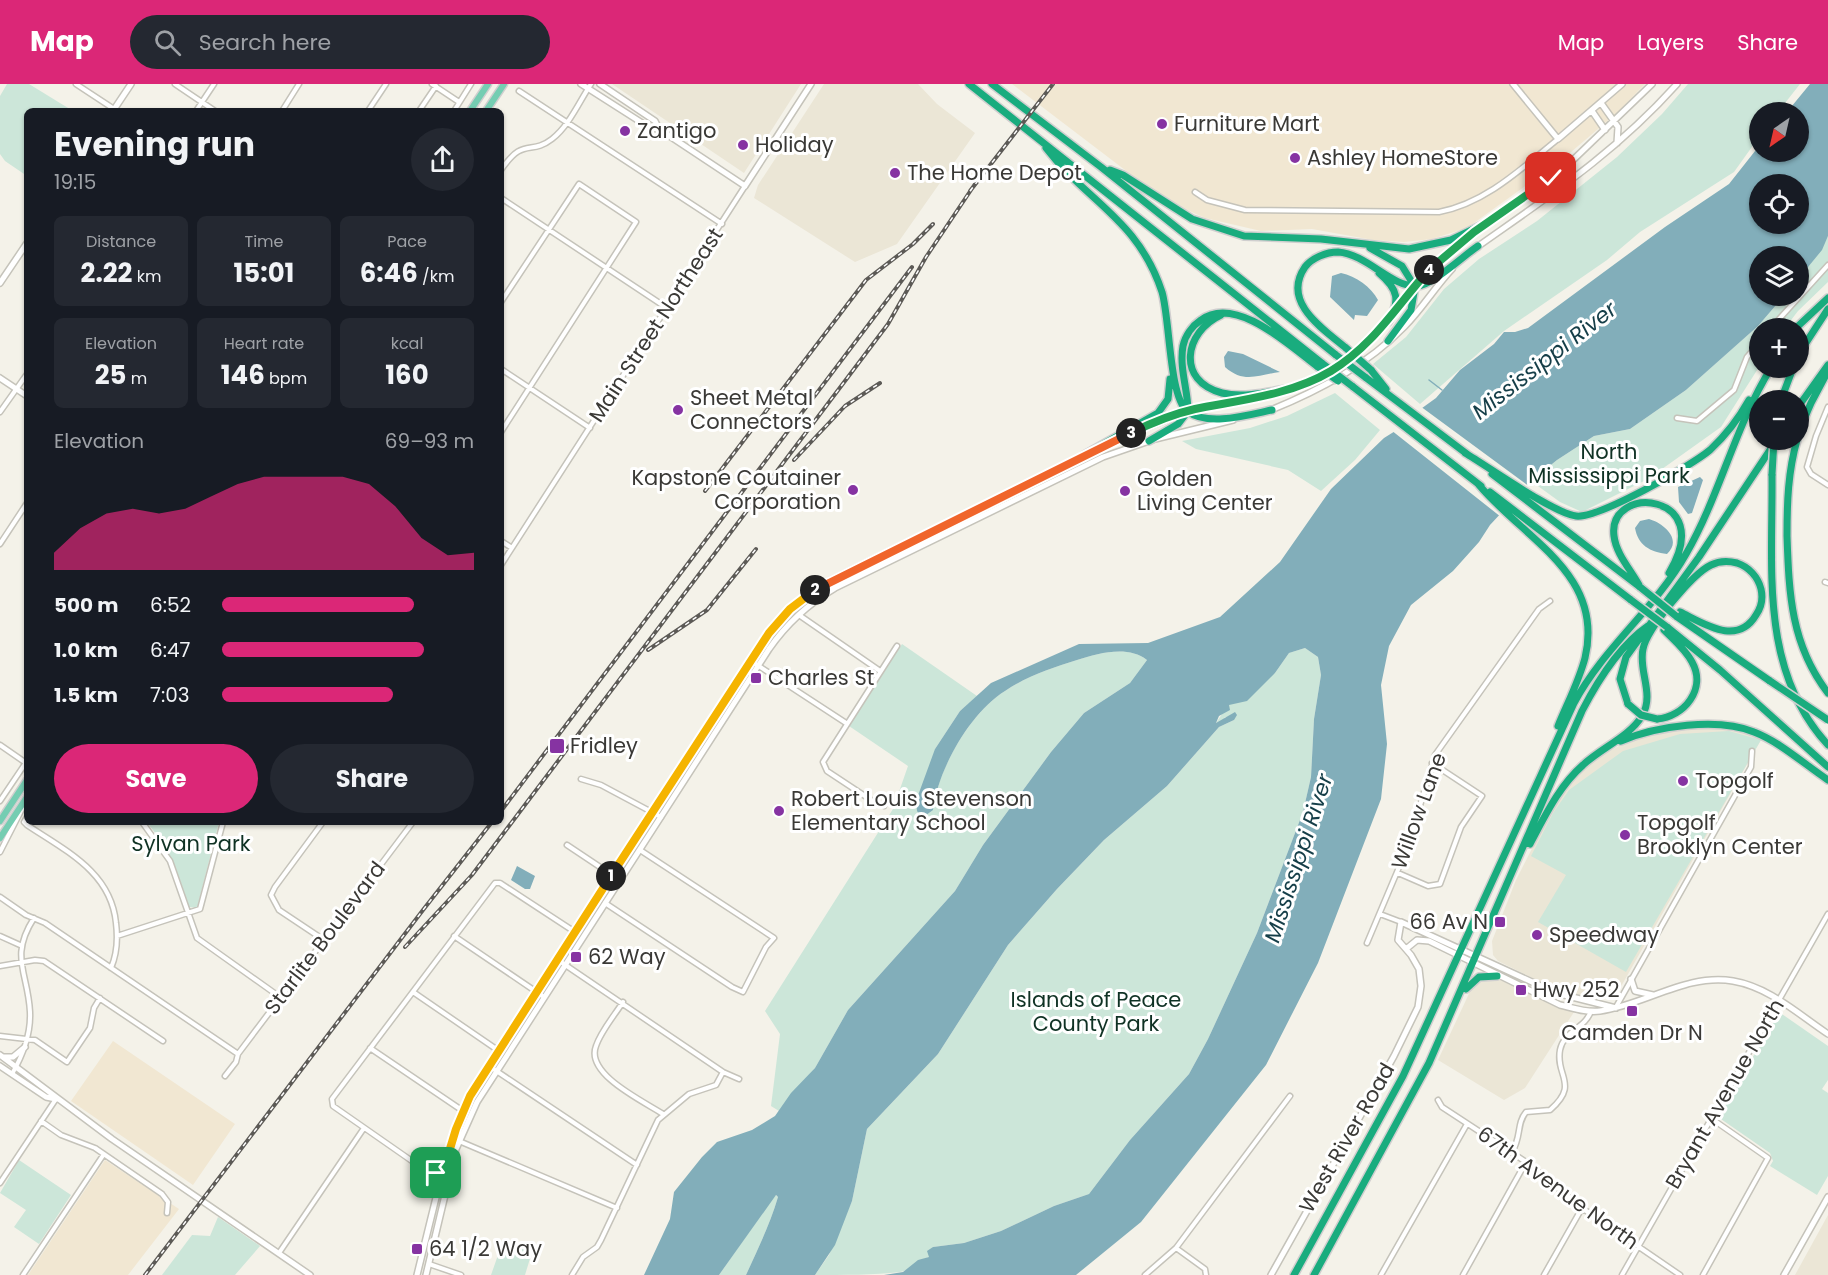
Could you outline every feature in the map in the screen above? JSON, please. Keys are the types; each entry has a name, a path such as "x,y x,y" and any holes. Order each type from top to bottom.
{"highway":[{"path":"969,84 1320,366"},
{"path":"992,84 1101,166 1336,355 1665,607 1678,614 1712,628 1738,630 1749,624 1758,612 1761,589 1752,573 1736,563 1714,563 1700,573 1646,639 1642,657 1647,700 1643,715 1630,730 1588,760 1568,780 1553,802 1508,886"},
{"path":"1041,141 1056,161 1122,223 1142,250 1162,295 1177,394 1188,411 1200,417 1214,418 1272,410"},
{"path":"1101,166 1123,175 1181,214 1216,229 1257,237 1347,242 1390,249 1414,249 1451,240 1484,224"},
{"path":"1347,242 1372,249 1392,259 1406,271 1415,287 1411,310 1388,340"},
{"path":"1391,396 1371,369 1305,311 1299,297 1299,286 1304,270 1316,258 1333,252 1355,256 1400,282 1415,287 1432,280 1478,246"},
{"path":"1355,256 1384,278 1395,290 1397,303 1388,322"},
{"path":"1807,318 1828,298"},
{"path":"1809,339 1828,309"},
{"path":"1149,441 1178,424 1188,411 1182,357 1185,339 1193,327 1205,317 1218,313 1232,313 1256,323 1386,411 1631,600 1720,670 1793,738 1828,767"},
{"path":"1232,313 1216,317 1196,336 1190,355 1196,375 1211,389 1232,395 1286,389"},
{"path":"1084,455 1163,408 1170,391 1172,350"},
{"path":"1809,392 1828,365"},
{"path":"1809,406 1828,371"},
{"path":"1465,453 1570,515 1590,515 1686,466 1720,439 1763,378"},
{"path":"1632,623 1668,581 1692,544 1740,428 1764,378"},
{"path":"1665,629 1691,659 1696,681 1693,697 1684,708 1673,716 1657,719 1641,715 1628,704 1622,690 1621,671 1628,653 1699,556 1768,450"},
{"path":"1774,450 1772,474 1773,617 1777,646 1786,679 1799,706 1828,745"},
{"path":"1795,450 1787,504 1790,602 1795,629 1806,658 1828,693"},
{"path":"1479,485 1497,506 1557,559 1574,581 1583,604 1588,632 1581,670 1530,796"},
{"path":"1294,1275 1394,1094 1583,685 1670,572 1682,546 1683,530 1678,520 1666,507 1650,502 1627,507 1619,516 1614,530 1617,548 1640,587"},
{"path":"1678,614 1828,720"},
{"path":"1314,1275 1410,1102 1478,956 1586,704 1612,663 1635,636 1648,626"},
{"path":"1588,760 1619,741 1649,731 1678,727 1724,726 1760,734 1828,780"},
{"path":"1460,995 1479,977 1497,976"}],"main road":[{"path":"472,108 488,84"},
{"path":"488,108 504,84"},
{"path":"0,821 24,785"},
{"path":"0,838 24,802"}],"street":[{"path":"76,84 111,108"},
{"path":"115,108 131,84"},
{"path":"175,84 211,108"},
{"path":"198,108 214,84"},
{"path":"284,108 299,84"},
{"path":"370,108 386,84"},
{"path":"456,108 471,84"},
{"path":"581,84 589,86 650,128 658,129 745,186"},
{"path":"600,84 655,121 658,129"},
{"name":"Main Street Northeast","path":"504,560 811,84"},
{"path":"1513,84 1558,139"},
{"path":"1195,192 1208,200 1245,210 1439,212 1476,200 1558,139 1622,84"},
{"path":"417,1275 442,1175 463,1111 536,992 751,660 780,619 816,589 1157,421 1188,411 1286,389 1317,378 1339,366 1388,322 1441,258 1484,224 1551,178 1616,121 1652,84"},
{"path":"426,1275 459,1141 474,1108 758,665 781,632 798,614 835,588 1090,464 1149,441 1272,410 1332,383 1408,322 1448,274 1478,246 1553,196 1617,145 1677,84"},
{"path":"421,108 434,85 459,102"},
{"path":"504,166 516,151 550,141 566,122 589,86"},
{"path":"519,91 722,224"},
{"path":"1601,103 1616,121 1619,135 1617,145"},
{"path":"1592,111 1605,130"},
{"path":"504,297 579,184 636,222 504,427"},
{"path":"504,200 667,308"},
{"path":"0,283 24,247"},
{"path":"1780,318 1828,265"},
{"path":"1677,417 1697,421 1728,396 1736,387 1749,354"},
{"path":"504,371 590,428"},
{"path":"0,378 24,394"},
{"path":"0,412 24,379"},
{"path":"1828,407 1816,436 1808,471 1828,485"},
{"path":"0,544 24,508"},
{"path":"504,543 512,548"},
{"name":"Willow Lane","path":"1367,943 1408,846 1437,752 1539,609 1550,601"},
{"path":"798,614 880,671"},
{"path":"884,806 877,804 827,771 824,765 825,758 846,723 897,646"},
{"path":"751,660 846,723"},
{"path":"0,745 24,761"},
{"path":"1616,1008 1751,767 1752,751"},
{"path":"1398,873 1428,886 1440,884 1461,827 1482,796 1432,763"},
{"path":"0,801 24,765"},
{"path":"581,778 601,785 661,817"},
{"path":"0,852 24,804"},
{"path":"33,825 98,877 113,905 117,936 116,958 111,968"},
{"path":"144,825 170,861 187,915 201,942 280,997"},
{"path":"117,936 200,909 222,825"},
{"path":"321,825 275,886 271,895 279,910 324,940"},
{"name":"Starlite Boulevard","path":"225,1076 236,1062 237,1054 411,825"},
{"path":"567,845 612,875"},
{"path":"604,902 743,992 766,947 774,938 639,849"},
{"path":"442,1175 422,1167 331,1103 454,936 498,883 575,932"},
{"path":"0,897 111,968 237,1054"},
{"path":"1380,914 1460,952 1474,964 1497,976 1560,1005 1591,1011 1616,1008 1689,983 1718,980 1747,985 1764,991 1828,1034"},
{"name":"Bryant Avenue North","path":"1622,1275 1828,914"},
{"path":"12,1074 25,1047 30,1014 20,945 34,918"},
{"path":"1401,922 1397,937 1406,949 1422,939 1478,956 1556,993 1616,1008"},
{"path":"0,936 20,945"},
{"path":"454,936 544,998"},
{"name":"West River Road","path":"1271,1275 1394,1056 1420,999 1420,973 1406,949"},
{"path":"558,959 723,1072 739,1079"},
{"path":"0,966 44,961 163,1041"},
{"path":"1631,979 1635,991 1642,994 1660,994"},
{"path":"413,992 499,1051"},
{"path":"0,1036 27,1038 42,1044 67,1062 90,1028 94,1008 100,998"},
{"path":"623,1002 596,1044 595,1062 603,1074 663,1114"},
{"path":"1512,1152 1520,1138 1520,1119 1526,1112 1550,1110 1564,1093 1566,1079 1560,1065 1560,1048 1568,1034 1585,1021 1591,1011"},
{"path":"1,1056 13,1057 25,1047"},
{"path":"370,1048 463,1111"},
{"path":"1,1056 49,1090 56,1099 310,1275"},
{"path":"0,1066 46,1097 56,1099"},
{"path":"489,1066 637,1165"},
{"path":"572,1275 583,1257 597,1247 663,1114 689,1094 716,1085 723,1072"},
{"path":"1145,1275 1176,1248 1290,1096"},
{"path":"0,1183 56,1099"},
{"name":"67th Avenue North","path":"1438,1100 1442,1107 1512,1152 1582,1208 1680,1275"},
{"path":"1703,1275 1768,1158 1712,1119"},
{"path":"41,1121 61,1135 89,1145 104,1154 162,1194 168,1202 167,1213"},
{"path":"1381,1275 1467,1124"},
{"path":"279,1253 364,1128"},
{"path":"459,1141 617,1208"},
{"path":"23,1275 104,1154"},
{"path":"1463,1275 1526,1162"},
{"path":"1784,1275 1828,1197"},
{"path":"1544,1275 1582,1208"},
{"path":"1176,1248 1205,1269 1206,1275"},
{"path":"429,1264 461,1275"}],"shaded area":[{"path":"612,84 801,84 744,173"},
{"path":"824,84 918,84 937,104 975,133 897,244 855,262 754,198 758,185"},
{"path":"1012,84 1645,84 1618,112 1564,158 1467,228 1432,239 1404,242 1373,240 1312,229 1261,231 1205,218 1178,206 1146,186"},
{"name":"Topgolf Brooklyn Center","path":"1739,729 1762,738 1615,997 1585,998 1561,992 1498,961 1493,955 1492,941 1516,880 1550,813 1569,784 1591,761 1630,740 1671,730"},
{"path":"1491,976 1574,1012 1525,1088 1504,1100 1438,1060 1473,985 1478,979"},
{"path":"113,1041 235,1124 193,1185 71,1101"},
{"path":"105,1160 179,1209 128,1275 28,1275"},
{"path":"1828,1215 1828,1275 1795,1275"}],"green space":[{"path":"7,84 29,84 68,108 24,108 24,174 5,161 0,154 0,96"},
{"path":"1688,84 1800,84 1786,102 1749,102 1749,151 1734,172 1640,232 1607,260 1504,331 1420,404 1373,364 1406,337 1444,289 1479,259 1537,221 1617,157 1662,114"},
{"name":"North Mississippi Park","path":"1828,236 1828,282 1809,300 1809,266"},
{"name":"North Mississippi Park","path":"1775,306 1803,306 1793,318 1765,318"},
{"name":"North Mississippi Park","path":"1749,334 1749,378 1752,378 1721,427 1648,479 1582,512 1560,502 1531,481 1557,460 1594,436 1630,429 1686,390"},
{"path":"1335,393 1380,430 1355,460 1321,491 1288,470 1196,449 1182,441 1250,428 1287,416"},
{"path":"902,644 977,696 960,711 935,749 933,809 941,777 958,743 980,713 1005,691 1040,673 1095,655 1122,652 1139,655 1147,660 1130,683 1084,713 1051,752 983,845 955,891 848,1010 815,1068 779,1111 771,1106 780,1034 765,1011 893,809 908,766 849,726"},
{"name":"Islands of Peace County Park","path":"1305,648 1318,657 1321,675 1314,719 1311,777 1303,812 1257,933 1208,1039 1189,1074 1130,1140 1089,1194 1054,1206 1001,1231 964,1243 933,1247 929,1257 904,1271 815,1275 829,1255 852,1201 867,1129 938,1054 1008,945 1104,840 1167,786 1219,727 1234,720 1225,717 1223,721 1216,723 1228,705 1275,673 1289,653"},
{"name":"Topgolf Brooklyn Center","path":"1729,731 1761,740 1626,972 1538,922 1566,875 1531,856 1553,813 1569,790 1623,751 1680,734"},
{"name":"Sylvan Park","path":"149,825 218,825 197,908 189,907 174,864"},
{"path":"1779,1012 1828,1046 1828,1080 1822,1089 1828,1093 1828,1176 1817,1195 1770,1166 1773,1161 1770,1153 1718,1117"},
{"path":"19,1160 71,1195 39,1244 14,1227 26,1210 0,1193"},
{"path":"775,1195 778,1197 771,1217 746,1275 719,1275"},
{"path":"218,1217 260,1246 235,1275 162,1275 192,1235 210,1236"},
{"path":"503,1241 532,1252 525,1275 491,1275"}],"water":[{"name":"Mississippi River","path":"1810,84 1828,84 1828,236 1822,250 1809,266 1809,246 1749,246 1749,306 1775,306 1765,318 1749,318 1749,334 1686,390 1630,429 1594,436 1557,460 1531,481 1490,525 1479,542 1453,571 1411,605 1389,646 1381,685 1387,744 1381,799 1318,963 1266,1065 1141,1222 1076,1275 884,1275 903,1272 918,1260 929,1257 927,1251 933,1247 964,1243 1001,1231 1054,1206 1089,1194 1130,1140 1189,1074 1208,1039 1257,933 1303,812 1311,777 1314,719 1321,675 1318,657 1305,648 1289,653 1275,673 1247,701 1229,705 1230,710 1219,716 1216,723 1235,712 1237,715 1234,720 1219,727 1167,786 1104,840 1008,945 938,1054 867,1129 852,1201 835,1245 815,1275 746,1275 771,1217 778,1197 776,1195 719,1275 644,1275 670,1219 674,1192 702,1157 717,1142 752,1130 775,1116 791,1093 815,1068 848,1010 955,891 983,845 1051,752 1084,713 1130,683 1147,660 1139,655 1122,652 1095,655 1040,673 1005,691 980,713 958,743 941,777 933,810 922,818 917,811 916,801 935,749 960,711 991,683 1079,644 1148,643 1220,617 1280,562 1331,489 1384,438 1408,423 1411,416 1436,398 1460,370 1494,344 1504,332 1515,332 1528,328 1665,227 1729,184 1749,159 1749,162 1809,162 1809,102 1795,102"},
{"path":"1341,273 1362,283 1378,300 1367,316 1355,315 1354,320 1330,297 1332,276"},
{"path":"1228,351 1243,354 1280,372 1251,377 1239,375 1225,367 1224,357"},
{"path":"1700,477 1703,480 1692,513 1688,514 1679,502 1678,487"},
{"path":"1649,519 1660,524 1672,537 1673,543 1667,554 1646,547 1639,539 1635,528 1640,521"},
{"path":"517,866 535,876 530,889 525,889 511,880"}],"pier":[{"path":"1420,406 1530,487 1501,517 1391,430 1405,421 1409,414"}],"waterway":[{"path":"1429,380 1442,390"}],"railway":[{"path":"970,191 1053,84"},
{"path":"405,947 472,875 888,324 926,257 975,184"},
{"path":"705,491 866,280 913,244 933,224"},
{"path":"504,807 912,267"},
{"path":"794,460 845,406 880,383"},
{"path":"648,650 707,610 756,549"},
{"path":"145,1275 490,825"}],"place":[{"name":"Furniture Mart","path":"1162,124"},
{"name":"Zantigo","path":"625,131"},
{"name":"Holiday","path":"743,145"},
{"name":"Ashley HomeStore","path":"1295,158"},
{"name":"The Home Depot","path":"895,173"},
{"name":"Sheet Metal Connectors","path":"678,410"},
{"name":"Kapstone Coutainer Corporation","path":"853,490"},
{"name":"Golden Living Center","path":"1125,491"},
{"name":"Charles St","path":"756,678"},
{"name":"Fridley","path":"557,746"},
{"name":"Topgolf","path":"1683,781"},
{"name":"Robert Louis Stevenson Elementary School","path":"779,811"},
{"name":"Topgolf Brooklyn Center","path":"1625,835"},
{"name":"66 Av N","path":"1500,922"},
{"name":"Speedway","path":"1537,935"},
{"name":"62 Way","path":"576,957"},
{"name":"Hwy 252","path":"1521,990"},
{"name":"Camden Dr N","path":"1632,1011"},
{"name":"64 1/2 Way","path":"417,1249"}],"route":[{"path":"436,1173 442,1175 456,1129 477,1084 761,644 790,609 831,580 1157,421 1188,411 1259,397 1317,378 1331,371 1354,355 1383,327 1433,265 1474,232 1551,178"}]}
